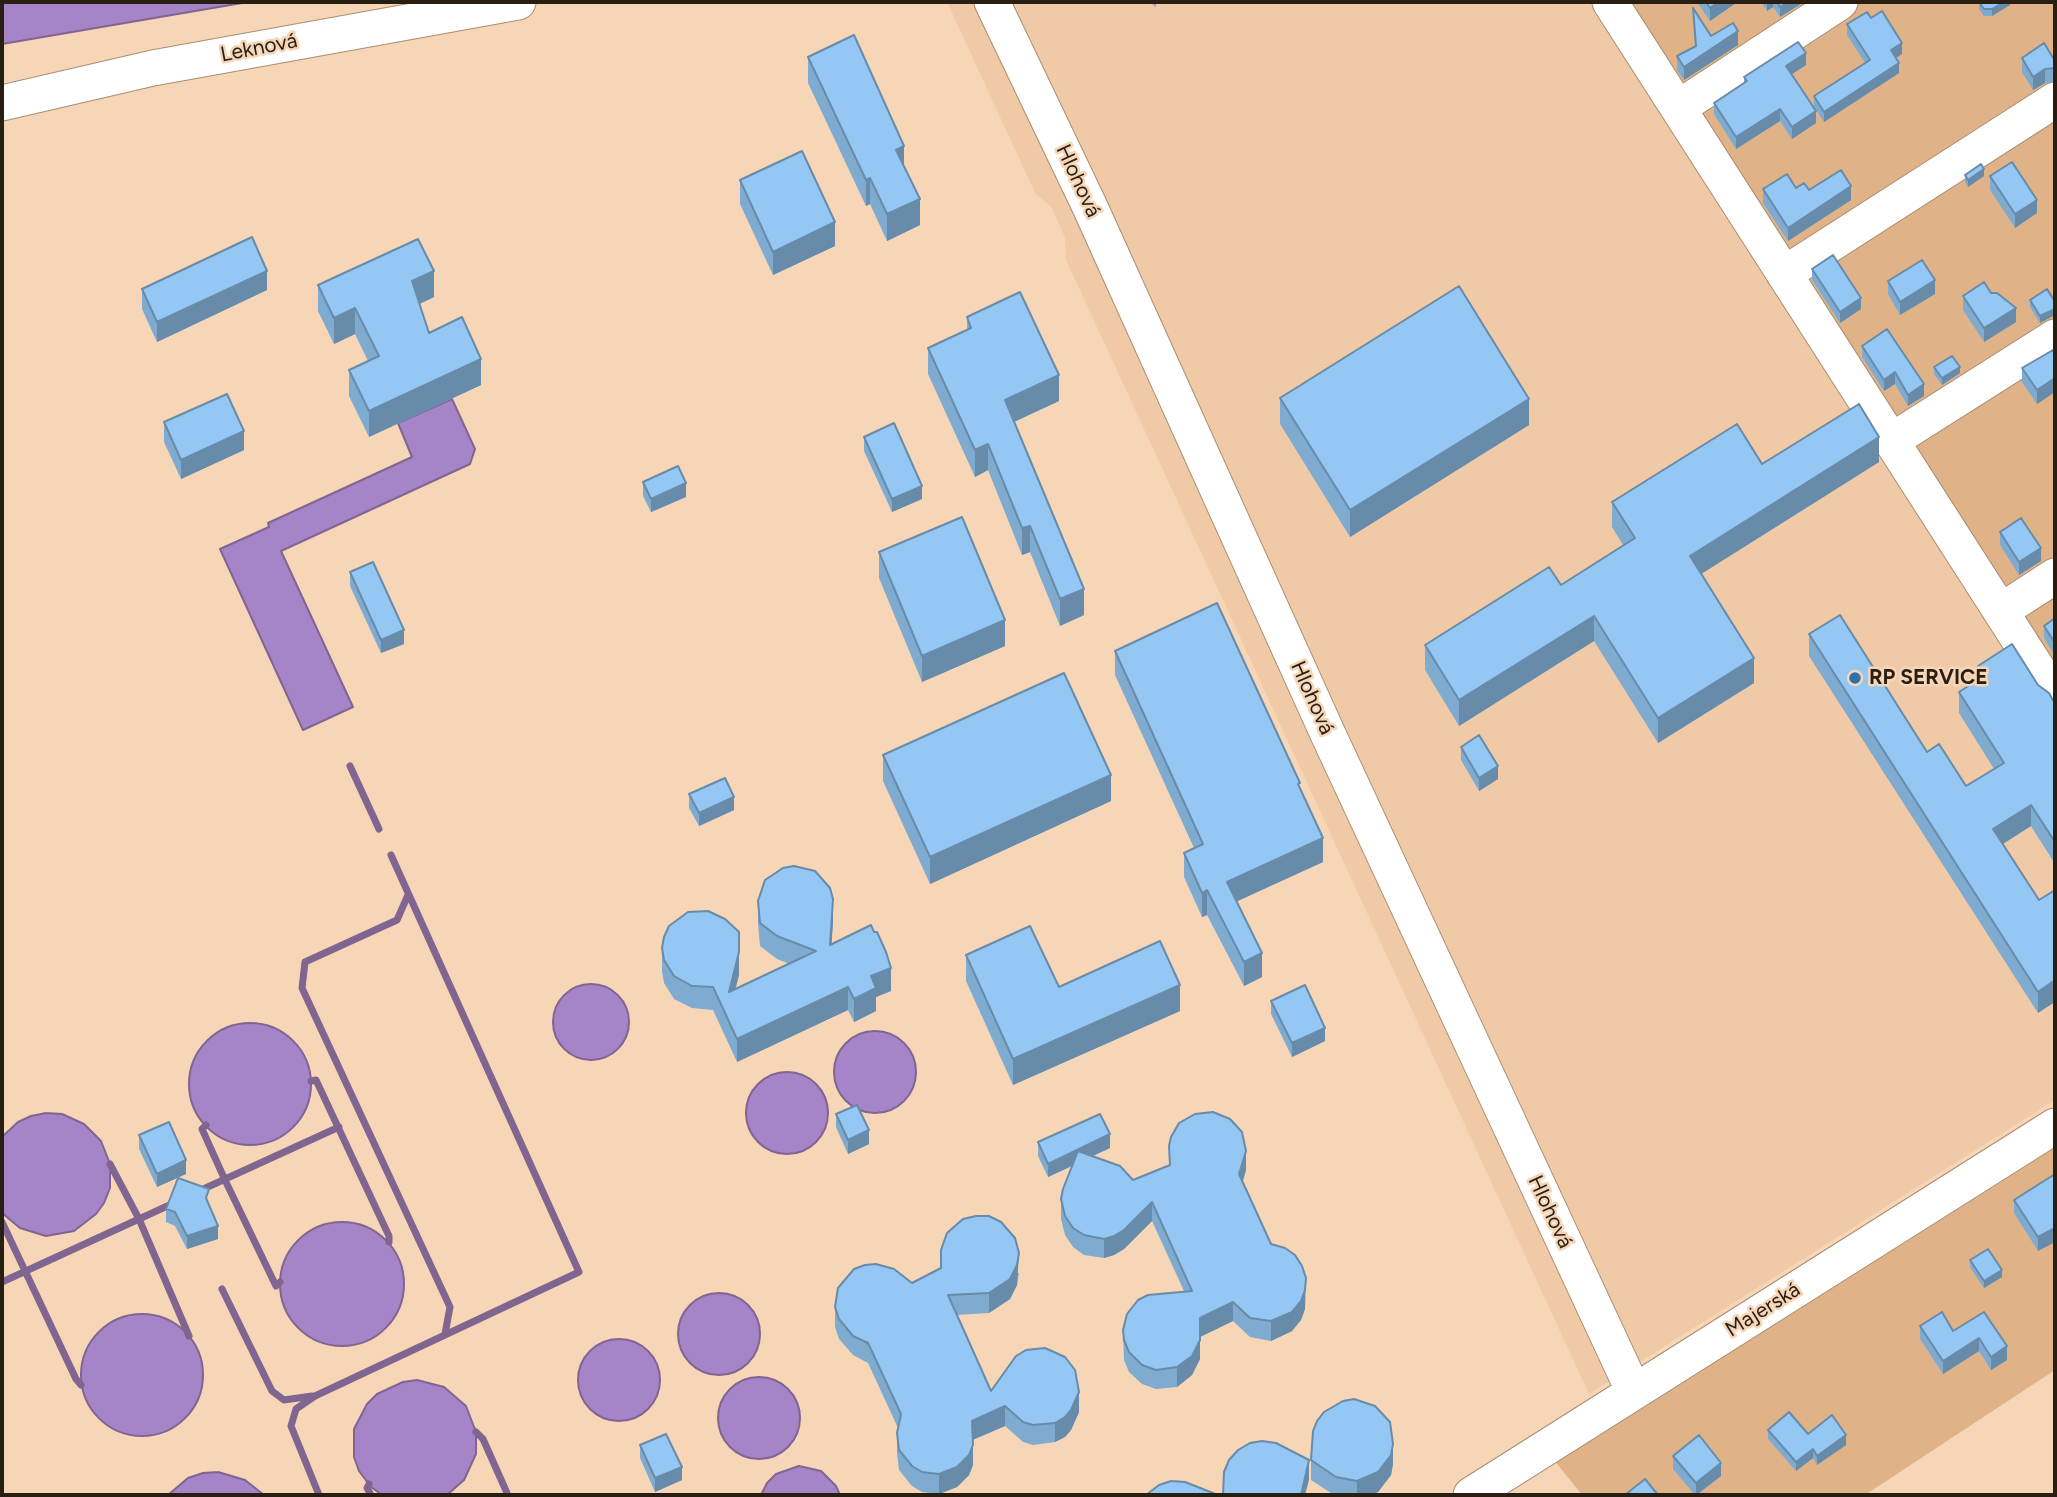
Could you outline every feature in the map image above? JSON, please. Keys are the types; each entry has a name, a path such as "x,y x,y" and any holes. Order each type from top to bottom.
{"street":[{"name":"Leknová","path":"2,103 153,68 518,2"},
{"name":"Hlohová","path":"992,2 1090,207 1326,732 1634,1392"},
{"path":"1610,2 2055,696"},
{"path":"1678,108 1840,2"},
{"path":"1784,274 2055,100"},
{"path":"1892,441 2055,337"},
{"path":"2001,611 2055,576"},
{"name":"Majerská","path":"1471,1495 2055,1126"}],"shaded area":[{"path":"2,2 248,2 2,44"},
{"path":"947,2 1603,2 2055,707 2055,1100 1589,1394 1066,260 1065,238 1052,208 1035,193"},
{"path":"1623,2 2055,2 2055,676"},
{"path":"452,399 475,449 470,464 281,551 353,707 303,730 220,549 269,527 268,523 412,457 398,423"},
{"path":"591,984 605,987 618,995 626,1008 629,1022 626,1036 618,1049 605,1057 591,1060 577,1057 564,1049 556,1036 553,1022 556,1008 564,995 577,987"},
{"path":"250,1023 273,1028 293,1041 306,1061 311,1084 306,1107 293,1127 273,1140 250,1145 227,1140 207,1127 194,1107 189,1084 194,1061 207,1041 227,1028"},
{"path":"875,1031 891,1034 904,1043 913,1056 916,1072 913,1088 904,1101 891,1110 875,1113 859,1110 846,1101 837,1088 834,1072 837,1056 846,1043 859,1034"},
{"path":"787,1072 803,1075 816,1084 825,1097 828,1113 825,1129 816,1142 803,1151 787,1154 771,1151 758,1142 749,1129 746,1113 749,1097 758,1084 771,1075"},
{"path":"46,1113 62,1114 84,1124 101,1141 110,1164 110,1188 96,1214 74,1231 46,1236 20,1228 2,1213 2,1137 18,1122"},
{"path":"2055,1144 2055,1370 1865,1495 1582,1495 1554,1460"},
{"path":"342,1222 366,1227 386,1240 399,1260 404,1284 399,1308 386,1328 366,1341 342,1346 318,1341 298,1328 285,1308 280,1284 285,1260 298,1240 318,1227"},
{"path":"719,1293 735,1296 748,1305 757,1318 760,1334 757,1350 748,1363 735,1372 719,1375 703,1372 690,1363 681,1350 678,1334 681,1318 690,1305 703,1296"},
{"path":"142,1314 165,1318 185,1332 199,1352 203,1375 199,1398 185,1418 165,1432 142,1436 119,1432 99,1418 85,1398 81,1375 85,1352 99,1332 119,1318"},
{"path":"619,1339 635,1342 648,1351 657,1364 660,1380 657,1396 648,1409 635,1418 619,1421 603,1418 590,1409 581,1396 578,1380 581,1364 590,1351 603,1342"},
{"path":"759,1377 775,1380 788,1389 797,1402 800,1418 797,1434 788,1447 775,1456 759,1459 743,1456 730,1447 721,1434 718,1418 721,1402 730,1389 743,1380"},
{"path":"417,1380 444,1387 466,1406 476,1432 476,1454 464,1480 447,1495 382,1495 371,1487 359,1471 354,1457 354,1429 367,1404 377,1394 403,1382"},
{"path":"799,1466 821,1471 836,1486 840,1495 761,1495 776,1474"},
{"path":"218,1472 245,1480 264,1495 168,1495 188,1478"}],"building":[{"path":"1706,2 1718,2 1710,8"},
{"path":"1979,2 2004,2 1992,9 1984,9"},
{"path":"1693,8 1711,36 1733,23 1738,31 1684,67 1677,56 1696,46"},
{"path":"1882,11 1902,43 1891,50 1899,63 1824,112 1814,96 1870,60 1847,24 1867,12 1871,18"},
{"path":"854,35 904,146 896,150 920,199 887,214 870,178 866,180 808,57"},
{"path":"1798,42 1806,53 1786,66 1816,111 1792,127 1780,109 1736,137 1714,103 1747,81 1744,77"},
{"path":"2044,43 2055,61 2055,68 2045,69 2033,77 2022,58"},
{"path":"802,151 835,222 773,252 740,180"},
{"path":"2012,162 2037,200 2015,214 1990,176"},
{"path":"1981,164 1984,169 1968,180 1965,175"},
{"path":"1841,170 1851,186 1788,228 1763,189 1787,174 1796,188 1804,183 1809,190"},
{"path":"252,237 267,271 157,322 142,289"},
{"path":"418,239 434,271 412,281 429,333 462,317 481,359 369,411 349,370 379,356 355,308 334,318 318,285"},
{"path":"1833,255 1861,298 1840,312 1812,269"},
{"path":"1922,260 1935,280 1900,302 1888,281"},
{"path":"1984,282 1991,293 1997,293 2016,308 1984,328 1963,296"},
{"path":"1459,286 1529,399 1350,510 1280,398"},
{"path":"2047,289 2055,302 2055,309 2040,316 2030,300"},
{"path":"1020,292 1059,375 1005,400 1084,589 1060,599 1030,526 1022,528 988,444 975,450 928,348 971,328 967,317"},
{"path":"1887,329 1924,384 1908,395 1895,372 1884,380 1862,346"},
{"path":"2053,350 2055,378 2037,390 2022,368"},
{"path":"1952,356 1960,367 1942,378 1934,367"},
{"path":"227,394 244,431 181,460 164,422"},
{"path":"1859,404 1879,437 1690,556 1754,658 1658,718 1594,616 1459,700 1425,645 1549,567 1561,585 1635,538 1612,502 1737,424 1762,464"},
{"path":"894,423 922,486 892,499 864,437"},
{"path":"678,466 686,483 651,499 643,482"},
{"path":"962,517 1005,620 922,656 879,552"},
{"path":"2021,518 2041,548 2019,562 2000,532"},
{"path":"373,562 404,630 381,640 350,572"},
{"path":"1217,603 1323,838 1227,882 1262,953 1244,962 1207,890 1202,893 1184,853 1203,844 1115,651"},
{"path":"1840,615 1927,752 1939,744 1966,786 2004,763 1959,692 1984,676 1978,666 2012,644 2038,685 2049,693 2055,704 2055,842 2031,805 1993,829 2039,900 2055,890 2055,980 2038,992 1809,634"},
{"path":"2055,618 2055,643 2044,626"},
{"path":"1064,673 1111,775 930,857 883,755"},
{"path":"1479,735 1498,766 1479,778 1461,747"},
{"path":"725,778 734,797 699,813 689,794"},
{"path":"794,866 815,871 830,888 833,899 830,945 871,925 874,932 877,932 891,968 871,976 876,988 854,999 848,987 737,1039 713,987 692,986 674,976 664,960 664,937 669,926 688,912 708,911 725,919 739,932 739,952 729,992 816,951 777,936 760,923 758,901 765,880 783,868"},
{"path":"1030,926 1059,987 1160,941 1180,985 1013,1059 966,955"},
{"path":"1305,985 1325,1028 1292,1043 1271,1001"},
{"path":"857,1105 869,1130 848,1140 836,1114"},
{"path":"1213,1112 1230,1119 1242,1132 1246,1151 1239,1174 1271,1244 1285,1248 1295,1255 1302,1266 1306,1278 1305,1290 1301,1301 1292,1312 1271,1321 1250,1318 1233,1302 1200,1318 1200,1340 1192,1356 1177,1367 1156,1370 1142,1365 1129,1352 1123,1330 1127,1314 1138,1300 1148,1295 1192,1291 1152,1202 1124,1230 1104,1239 1084,1235 1073,1228 1065,1216 1061,1199 1063,1189 1078,1151 1120,1166 1133,1180 1170,1165 1169,1146 1179,1123 1195,1114"},
{"path":"1100,1114 1110,1134 1048,1164 1038,1142"},
{"path":"169,1122 186,1160 157,1174 139,1135"},
{"path":"2055,1174 2055,1228 2038,1237 2014,1200"},
{"path":"178,1178 209,1189 206,1198 218,1226 187,1236 175,1212 166,1209"},
{"path":"989,1216 1001,1222 1015,1238 1019,1253 1010,1279 989,1293 948,1295 991,1391 1016,1356 1026,1350 1045,1348 1065,1357 1075,1370 1079,1392 1071,1410 1055,1423 1033,1425 1023,1422 1005,1406 972,1421 973,1445 969,1455 957,1467 939,1474 922,1472 912,1466 899,1450 897,1433 901,1414 868,1343 853,1336 839,1319 835,1307 838,1288 854,1269 865,1265 876,1264 894,1269 912,1283 941,1268 941,1250 947,1233 963,1219"},
{"path":"1988,1249 2002,1270 1984,1281 1970,1260"},
{"path":"1942,1312 1953,1331 1984,1312 2007,1346 1991,1357 1979,1338 1943,1361 1920,1326"},
{"path":"1354,1399 1375,1406 1390,1422 1393,1444 1391,1455 1378,1472 1357,1481 1336,1477 1311,1460 1313,1431 1317,1421 1324,1412 1343,1401"},
{"path":"1789,1412 1808,1434 1832,1415 1846,1435 1817,1456 1813,1449 1796,1462 1768,1430"},
{"path":"666,1434 682,1467 655,1478 640,1445"},
{"path":"1699,1435 1721,1463 1696,1483 1673,1456"},
{"path":"1250,1443 1276,1443 1309,1460 1301,1495 1223,1495 1224,1472 1229,1460 1238,1450"},
{"path":"1645,1479 1658,1495 1625,1495"},
{"path":"1171,1481 1185,1482 1218,1495 1146,1495 1159,1485"}],"waterway":[{"path":"350,766 379,829"},
{"path":"319,1495 291,1426 296,1409 315,1396 579,1272 391,855"},
{"path":"408,895 397,920 305,962 302,988 450,1307 445,1334"},
{"path":"311,1081 316,1080 389,1236 389,1242"},
{"path":"206,1125 202,1129 225,1180 276,1286 280,1282"},
{"path":"199,1191 339,1127"},
{"path":"110,1164 139,1219 189,1336"},
{"path":"2,1282 176,1202"},
{"path":"2,1222 81,1385"},
{"path":"222,1289 272,1391 284,1400 312,1396"},
{"path":"476,1432 483,1439 507,1493"},
{"path":"369,1484 367,1488 371,1495"}],"place":[{"name":"RP SERVICE","path":"1855,678"}]}
